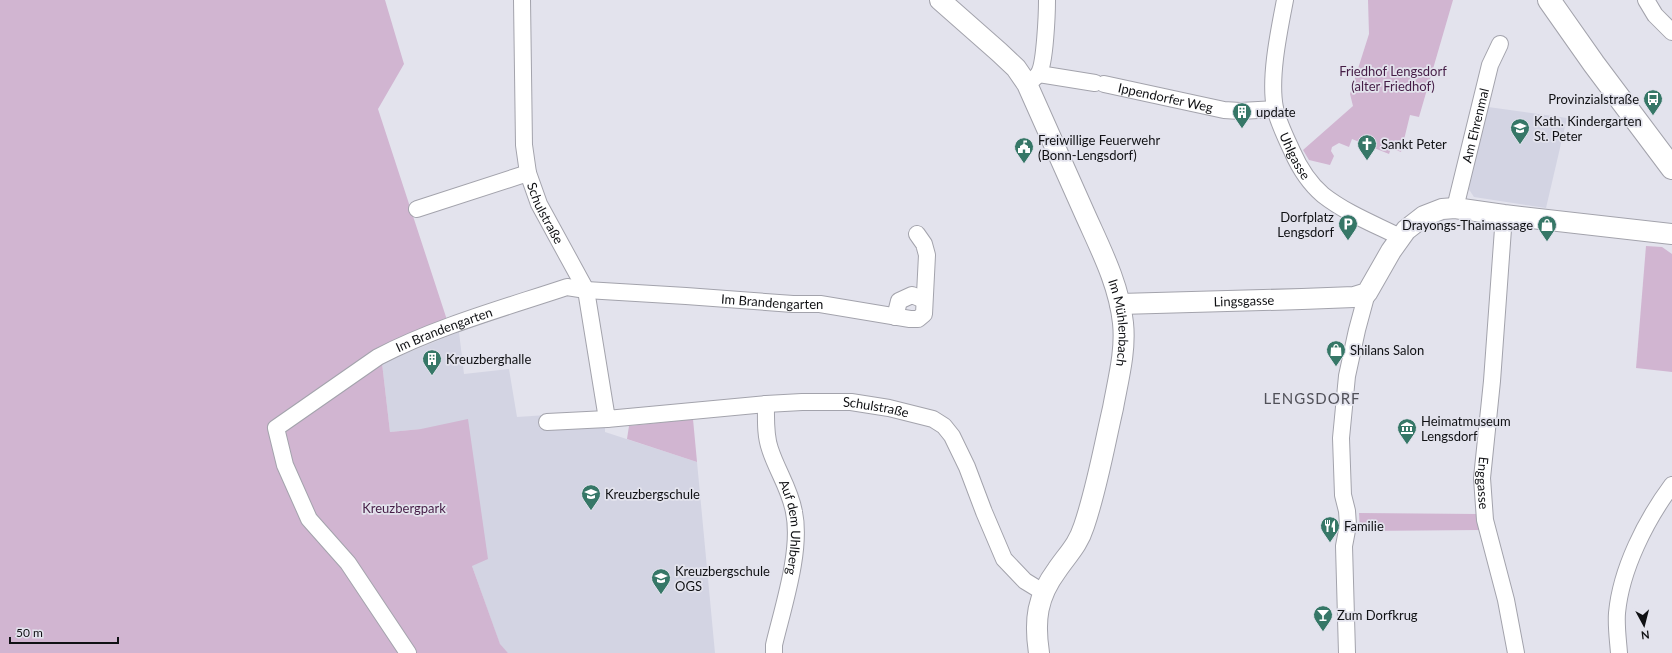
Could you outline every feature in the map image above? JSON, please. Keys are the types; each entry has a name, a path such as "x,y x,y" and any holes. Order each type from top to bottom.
{"main road":[{"path":"1549,0 1594,64 1672,168"}],"street":[{"name":"Schulstraße","path":"522,0 524,144 528,173 542,211 586,290 607,419"},
{"path":"940,0 1000,52 1016,68 1033,79 1042,62 1047,0"},
{"name":"Uhlgasse","path":"1285,0 1274,77 1275,109 1296,160 1314,186 1324,195 1350,213 1400,237"},
{"path":"1646,0 1655,15 1672,32"},
{"name":"Am Ehrenmal","path":"1455,208 1490,64 1500,44"},
{"name":"Ippendorfer Weg","path":"1033,79 1099,83 1224,110 1240,111 1275,109"},
{"name":"Im Mühlenbach","path":"1033,79 1108,266 1120,304 1124,325 1123,353 1107,435 1088,513 1080,537 1073,550 1057,570 1043,592 1037,610 1036,638 1039,653"},
{"path":"417,209 528,173"},
{"path":"1345,653 1344,546 1348,525 1347,511 1343,495 1341,438 1347,376 1367,293 1400,237 1413,223 1424,216 1442,209 1455,208 1672,234"},
{"name":"Enggasse","path":"1504,215 1492,381 1482,478 1485,520 1506,600 1516,653"},
{"name":"Im Brandengarten","path":"408,653 348,563 309,518 285,465 276,428 378,357 413,340 432,332 567,287 586,290 793,304 820,304 895,317 918,319 924,314 926,256 924,244 917,234"},
{"name":"Lingsgasse","path":"1120,304 1354,297 1367,293"},
{"name":"Schulstraße","path":"548,422 607,419 802,402 851,402 889,408 933,419 944,426 952,436 967,467 1004,559 1013,570 1043,592"},
{"name":"Auf dem Uhlberg","path":"766,404 769,448 788,488 792,501 796,529 793,560 774,645 774,653"},
{"path":"1619,653 1617,613 1625,577 1644,530 1656,507 1672,485"}],"shaded area":[{"name":"Kath. Kindergarten St. Peter","path":"1488,107 1567,118 1546,208 1474,197 1468,188"},
{"name":"Kreuzbergschule","path":"459,332 464,374 509,369 517,417 547,415 602,426 605,428 605,432 697,462 715,653 508,653 500,645 421,429 390,432 382,363"}],"green space":[{"path":"0,0 385,0 404,64 378,109 447,320 271,423 282,468 345,567 403,653 0,653"},
{"name":"Friedhof Lengsdorf (alter Friedhof)","path":"1368,0 1453,0 1419,117 1410,115 1401,152 1391,148 1389,154 1352,139 1349,147 1339,143 1332,147 1331,151 1334,156 1330,165 1309,160 1303,150 1353,106 1350,94 1369,34"},
{"path":"1646,246 1662,247 1672,254 1672,372 1636,368"},
{"name":"Kreuzbergpark","path":"382,363 390,432 421,429 468,419 488,559 472,566 500,644 508,653 416,653 350,560 313,516 302,494 281,430"},
{"path":"693,419 697,462 627,439 629,426"},
{"path":"1359,513 1478,514 1480,530 1360,531"}],"place":[{"name":"Provinzialstraße","path":"1653,116"},
{"name":"update","path":"1242,129"},
{"name":"Kath. Kindergarten St. Peter","path":"1520,145"},
{"name":"Sankt Peter","path":"1367,161"},
{"name":"Freiwillige Feuerwehr (Bonn-Lengsdorf)","path":"1024,164"},
{"name":"Dorfplatz Lengsdorf","path":"1348,241"},
{"name":"Drayongs-Thaimassage","path":"1547,242"},
{"name":"Shilans Salon","path":"1336,367"},
{"name":"Kreuzberghalle","path":"432,376"},
{"name":"Heimatmuseum Lengsdorf","path":"1407,445"},
{"name":"Kreuzbergschule","path":"591,511"},
{"name":"Familie","path":"1330,543"},
{"name":"Kreuzbergschule OGS","path":"661,595"},
{"name":"Zum Dorfkrug","path":"1323,632"}],"district":[{"name":"LENGSDORF","path":"1312,399"}]}
